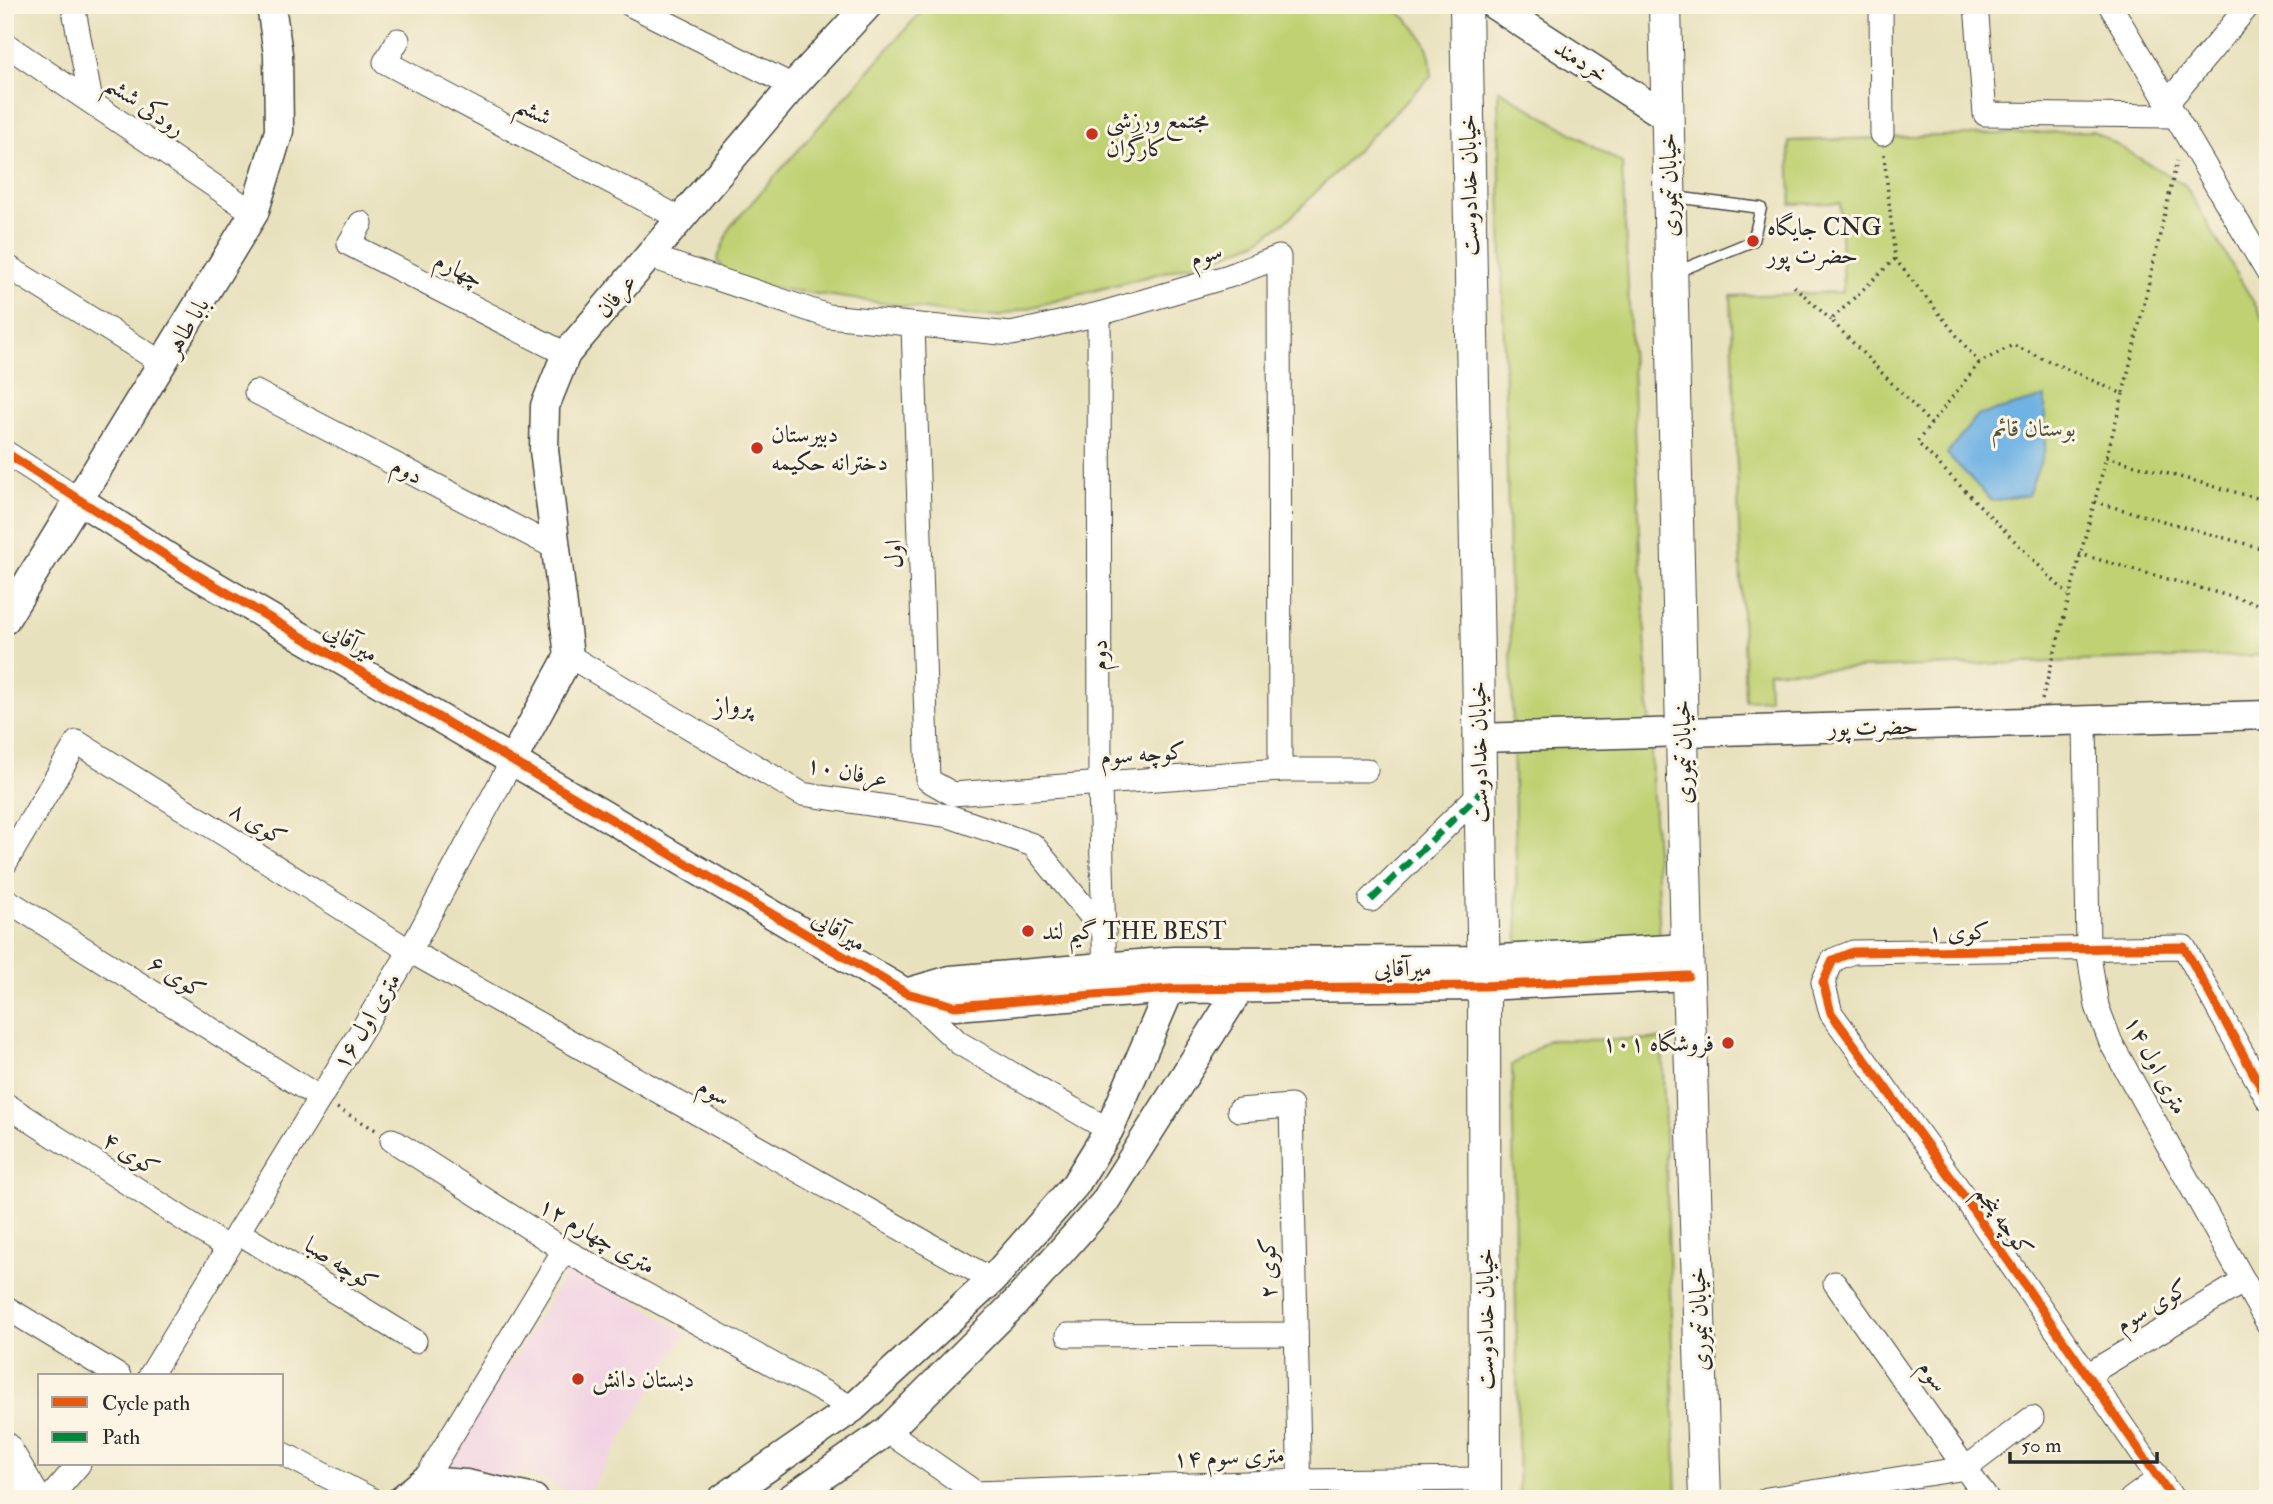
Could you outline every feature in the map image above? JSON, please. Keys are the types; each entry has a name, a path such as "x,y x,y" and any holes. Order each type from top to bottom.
{"main road":[{"name":"خیابان خدادوست","path":"1466,5 1483,973 1485,1489"},
{"name":"خیابان تیموری","path":"1665,5 1688,962 1705,1499"},
{"path":"5,1448 35,1499"}],"street":[{"path":"73,5 91,101"},
{"name":"بابا طاهر","path":"5,620 254,213 279,131 278,54 271,5"},
{"path":"631,5 793,86"},
{"name":"عرفان","path":"569,656 544,450 545,406 566,354 793,86 869,5"},
{"name":"خردمند","path":"1494,5 1668,117"},
{"path":"1881,5 1882,134"},
{"path":"1976,5 1985,114 2176,116"},
{"path":"2110,5 2268,273"},
{"path":"2176,116 2249,5"},
{"name":"ششم","path":"398,40 385,62 681,219"},
{"name":"رودکی ششم","path":"5,44 254,213"},
{"name":"چهارم","path":"361,223 349,244 566,354"},
{"name":"سوم","path":"649,256 828,316 1011,334 1099,314 1229,276 1279,257 1280,770"},
{"path":"5,265 164,364"},
{"name":"دوم","path":"1099,314 1100,783 1104,995"},
{"name":"اول","path":"913,326 928,780"},
{"name":"دوم","path":"256,393 558,549"},
{"path":"5,452 79,500"},
{"name":"میرآقایی","path":"79,500 185,568 906,993 955,1006 1170,989 1242,975 1483,973 1688,962"},
{"name":"۱۶ متری اول","path":"151,1374 410,951 569,656"},
{"name":"عرفان ۱۰","path":"569,656 802,794 949,816 1033,845 1104,932"},
{"name":"حضرت پور","path":"1478,738 2268,715"},
{"name":"۱۴ متری اول","path":"2085,721 2088,949 2097,1006 2111,1043 2268,1324"},
{"name":"کوی ۸","path":"5,864 77,742 410,951"},
{"name":"کوچه سوم","path":"928,780 953,793 1280,770 1366,770"},
{"path":"1371,900 1480,793"},
{"name":"کوی ۶","path":"5,899 320,1098"},
{"name":"کوی ۱","path":"1833,960 1853,952 2184,947 2268,1100"},
{"name":"سوم","path":"410,951 992,1280"},
{"name":"کوچه پنجم","path":"1833,960 1823,982 1831,1013 1958,1189 2173,1499"},
{"path":"722,1499 853,1408 992,1280 1075,1185 1108,1130 1170,989 1174,961"},
{"name":"میرآقایی","path":"906,993 951,980 1174,961 1242,975"},
{"path":"790,1499 887,1431 1017,1301 1104,1203 1242,975"},
{"path":"906,993 959,1043 1108,1130"},
{"name":"کوی ۴","path":"5,1104 233,1240"},
{"name":"کوی ۲","path":"1239,1110 1291,1106 1300,1490"},
{"name":"۱۲ متری چهارم","path":"392,1140 564,1250 853,1408"},
{"name":"کوچه صبا","path":"233,1240 415,1341"},
{"path":"402,1499 424,1481 564,1250"},
{"name":"کوی سوم","path":"2087,1376 2244,1281"},
{"name":"سوم","path":"1835,1283 1987,1499"},
{"path":"5,1307 116,1374"},
{"path":"1068,1335 1296,1334"},
{"path":"1767,1499 1912,1487 1966,1468 2032,1418"},
{"path":"887,1431 976,1496"},
{"path":"284,1454 371,1499"},
{"path":"49,1499 77,1466"},
{"path":"2131,1499 2158,1479"},
{"path":"424,1481 470,1491 534,1499"},
{"name":"۱۴ متری سوم","path":"976,1496 1485,1489"}],"lane":[{"path":"1669,196 1761,208 1753,242 1671,274"}],"path":[{"path":"2036,723 2123,394 2176,116"},
{"path":"1882,134 1895,259 1979,363"},
{"path":"1831,320 1895,259"},
{"path":"1794,286 1831,320 1931,424"},
{"path":"2068,596 1917,442 1979,363 2012,345 2123,394"},
{"path":"2106,457 2268,501"},
{"path":"2094,501 2268,550"},
{"path":"2080,554 2268,607"},
{"path":"320,1098 392,1140"}],"shaded area":[{"name":"دبستان دانش","path":"573,1263 686,1333 585,1499 579,1499 544,1478 525,1474 478,1477 453,1471 450,1463 456,1450"}],"green space":[{"name":"مجتمع ورزشی کارگران","path":"927,5 1389,5 1414,26 1426,44 1431,76 1289,219 1258,241 1214,259 998,316 967,315 768,287 730,278 717,260 730,227"},
{"path":"1498,89 1622,163 1660,939 1518,948"},
{"name":"بوستان قائم","path":"2093,131 2185,185 2268,327 2268,655 1768,671 1769,699 1745,700 1731,296 1843,292 1840,203 1791,204 1789,141"},
{"path":"1662,1039 1677,1499 1519,1499 1512,1065 1548,1040"}],"water":[{"path":"2045,397 2045,450 2028,495 1992,501 1947,454 1977,416"}],"marked path":[{"path":"1371,900 1480,793"}],"cycle path":[{"path":"5,452 185,568 906,993 955,1006 1170,989 1484,986 1688,976"},
{"path":"2173,1499 1951,1178 1831,1013 1823,982 1833,960 1853,952 2184,947 2268,1100"}],"place":[{"name":"مجتمع ورزشی کارگران","path":"1092,134"},
{"name":"جایگاه CNG حضرت پور","path":"1753,241"},
{"name":"دبیرستان دخترانه حکیمه","path":"757,448"},
{"name":"گیم لند THE BEST","path":"1028,931"},
{"name":"فروشگاه ۱۰۱","path":"1728,1043"},
{"name":"دبستان دانش","path":"578,1379"}],"district":[{"name":"پرواز","path":"733,706"}]}
